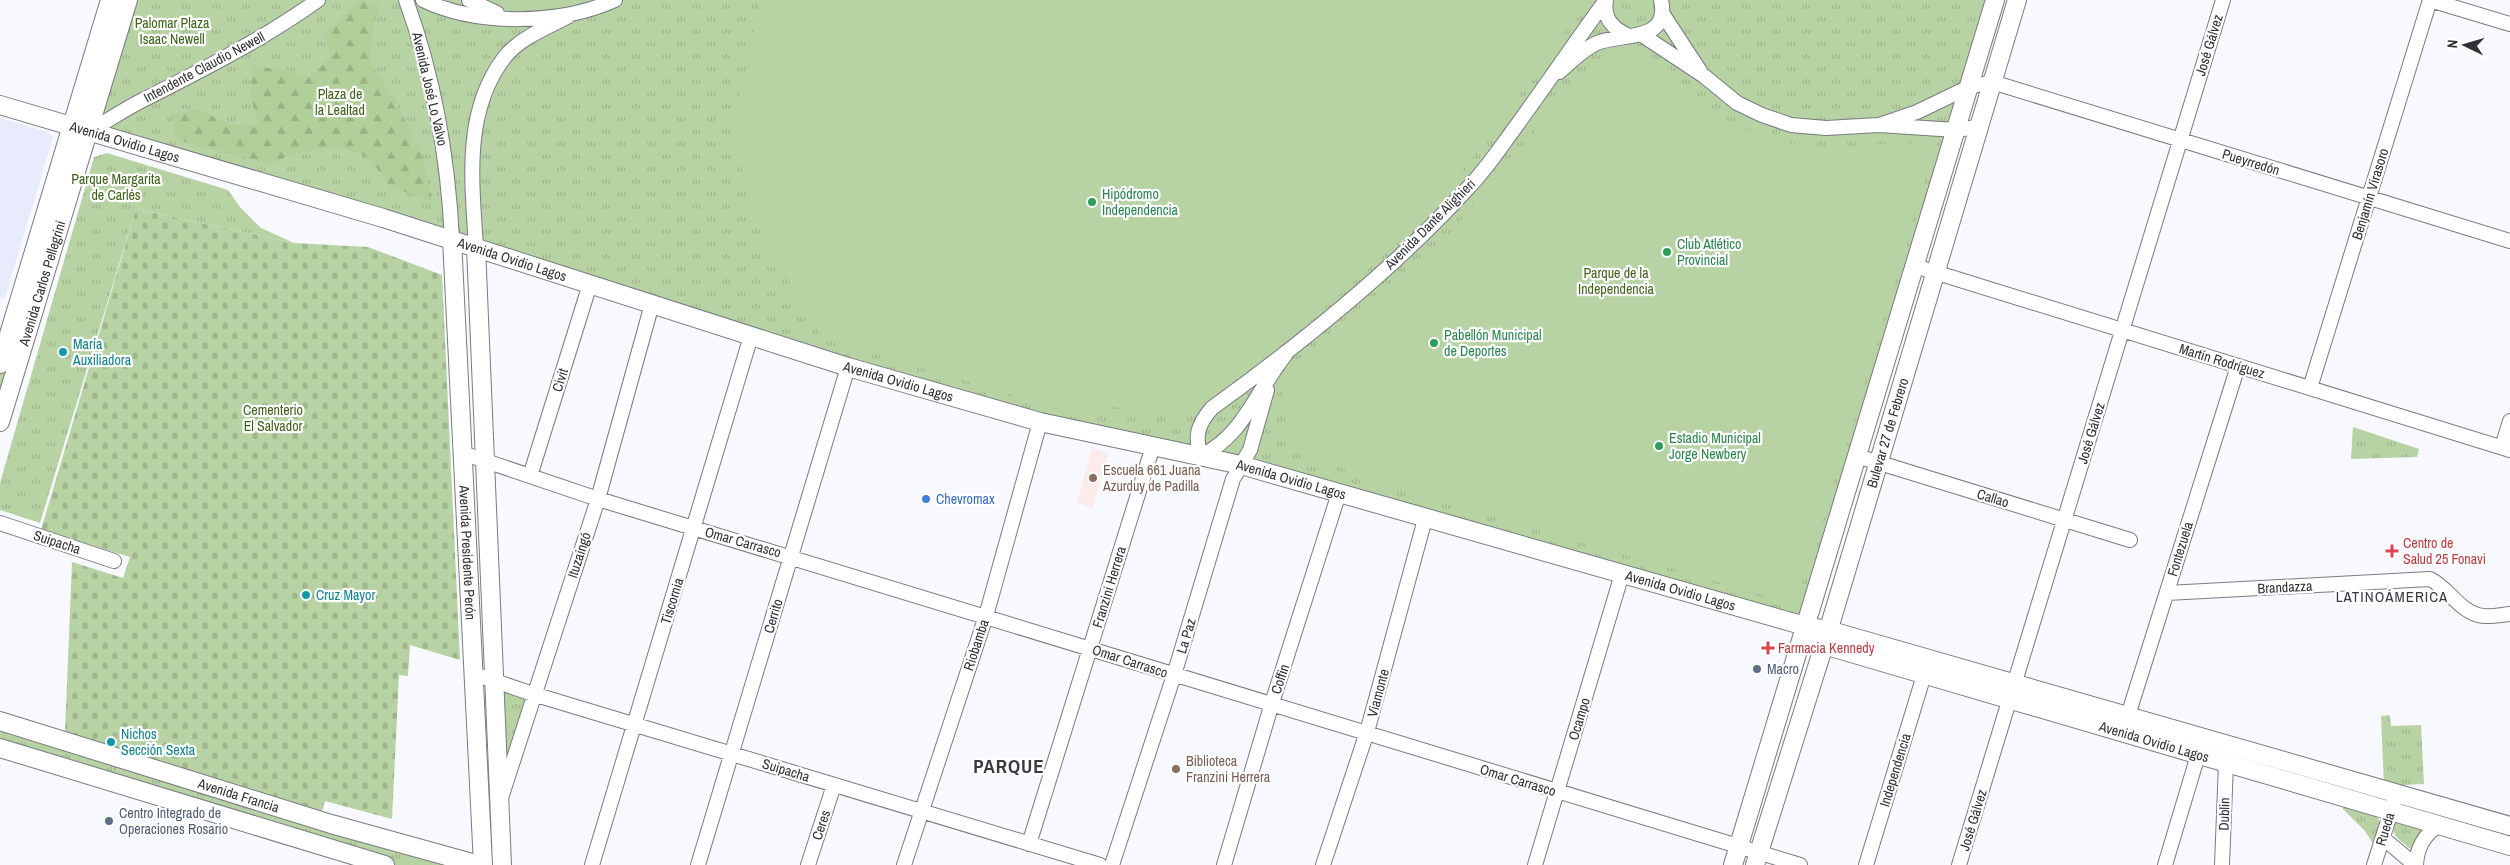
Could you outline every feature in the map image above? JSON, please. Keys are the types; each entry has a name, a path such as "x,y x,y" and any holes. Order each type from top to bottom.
{"main road":[{"name":"Avenida Carlos Pellegrini","path":"80,129 110,0"},
{"name":"Avenida Carlos Pellegrini","path":"0,364 80,129 128,0"},
{"name":"Bulevar 27 de Febrero","path":"1734,865 1995,0"},
{"name":"Bulevar 27 de Febrero","path":"1757,859 1826,638 1977,127 2017,0"},
{"name":"Avenida Ovidio Lagos","path":"0,105 204,163 452,239 848,367 1040,422 1242,465 1425,519 1805,626 1826,638 1924,675 2012,692"},
{"name":"Avenida Presidente Perón","path":"452,239 483,865"},
{"name":"Avenida Presidente Perón","path":"476,247 502,865"},
{"name":"Avenida Carlos Pellegrini","path":"0,422 14,322"},
{"name":"Avenida Ovidio Lagos","path":"1826,638 2125,725 2396,794 2510,826"},
{"name":"Avenida Francia","path":"0,721 198,784 389,841 479,865"},
{"name":"Avenida Ovidio Lagos","path":"2125,725 2198,755 2510,846"},
{"name":"Avenida Francia","path":"0,748 382,864"},
{"path":"186,805 198,784"},
{"path":"382,864 380,848 389,841"}],"street":[{"name":"Intendente Claudio Newell","path":"80,129 234,53 318,0"},
{"name":"Avenida José Lo Valvo","path":"406,0 437,110 446,160 452,239"},
{"path":"423,0 462,14 510,17 569,16"},
{"path":"469,0 480,7 510,17"},
{"path":"476,247 472,162 474,129 484,92 505,57 536,33 569,16 594,9 615,0"},
{"path":"1606,0 1608,20 1617,31 1636,36 1704,76 1737,103 1762,115 1791,125 1826,128 1879,125 1956,130 1977,127"},
{"name":"Avenida Dante Alighieri","path":"1286,354 1272,370 1234,433 1216,449 1201,456 1197,434 1202,420 1212,408 1321,327 1439,218 1468,188 1554,75 1566,54 1606,0"},
{"name":"José Gálvez","path":"1960,865 2223,0"},
{"path":"2430,0 2510,24"},
{"name":"Benjamín Virasoro","path":"2310,388 2430,0"},
{"path":"1636,36 1658,23 1661,7"},
{"path":"1661,7 1704,76"},
{"name":"Avenida Dante Alighieri","path":"1554,75 1586,49 1598,43 1636,36"},
{"path":"1879,125 1950,98 1969,86 1992,82"},
{"name":"Pueyrredón","path":"1992,82 2368,199 2510,241"},
{"name":"Martín Rodríguez","path":"1915,266 2506,448"},
{"name":"Civit","path":"530,476 590,284"},
{"name":"Ituzaingó","path":"499,805 533,694 598,498 652,304"},
{"name":"Tiscornia","path":"592,865 695,528 751,336"},
{"name":"Fontezuela","path":"2125,725 2238,366"},
{"name":"Cerrito","path":"698,865 848,367"},
{"name":"Avenida Dante Alighieri","path":"1242,465 1250,450 1272,370"},
{"path":"2506,448 2510,421"},
{"name":"Riobamba","path":"904,865 986,616 1040,422"},
{"name":"Franzini Herrera","path":"1030,844 1153,446"},
{"name":"Omar Carrasco","path":"462,453 695,528 1739,846 1757,859 1800,865"},
{"name":"Callao","path":"1857,456 2130,540"},
{"name":"La Paz","path":"1112,865 1174,675 1233,479 1242,465"},
{"name":"Coffin","path":"1224,865 1272,703 1339,494"},
{"name":"Viamonte","path":"1323,865 1367,732 1425,519"},
{"name":"Suipacha","path":"0,523 114,561"},
{"name":"Ocampo","path":"1535,865 1622,574"},
{"name":"Brandazza","path":"2167,592 2430,580 2438,583 2470,612 2480,616 2510,614"},
{"name":"Suipacha","path":"474,674 533,694 1100,865"},
{"name":"Independencia","path":"1866,865 1924,675"},
{"path":"2165,865 2198,755"},
{"name":"Dublin","path":"2222,865 2226,763"},
{"name":"Ceres","path":"808,865 834,785"},
{"name":"Rueda","path":"2374,865 2396,794"},
{"path":"2415,865 2416,856 2424,838 2439,825"},
{"path":"2383,838 2415,865"}],"shaded area":[{"path":"0,118 48,132 53,137 5,298 0,299"},
{"name":"Escuela 661 Juana Azurduy de Padilla","path":"1092,448 1108,453 1093,508 1077,503"}],"green space":[{"name":"Parque de la Independencia","path":"110,0 1995,0 1805,626 1425,519 1040,422 88,132 0,422 0,364"},
{"name":"Plaza de la Lealtad","path":"359,0 380,6 374,22 369,62 395,99 422,157 433,201 390,187 370,158 338,146 293,154 270,164 177,140 171,114 198,109 230,125 259,125 250,95 253,67 284,69 310,78 331,56 324,35"},
{"path":"469,0 615,0 510,17"},
{"name":"Hipódromo Independencia","path":"760,0 1588,0 1482,146 1445,192 1396,244 1289,339 1208,401 1173,417 1096,404 1094,416 1075,414 822,337 763,237 752,212 738,154 736,126 738,105"},
{"path":"1638,52 1653,58 1667,68 1704,104 1734,124 1759,135 1800,145 1828,147 1911,143 1935,145 1856,414 1796,599 1790,603 1413,493 1288,450 1294,439 1281,401 1286,383 1453,230 1556,106 1592,70 1615,53"},
{"name":"Parque Margarita de Carlés","path":"107,153 228,190 240,207 261,228 294,243 136,209 40,523 0,510 0,483 94,157"},
{"name":"Cementerio El Salvador","path":"136,209 294,243 368,247 442,275 460,660 410,645 408,676 399,675 392,819 325,801 321,814 65,732 72,562 123,578 130,557 41,530"},
{"path":"2353,427 2419,449 2417,457 2351,459"},
{"path":"500,689 527,698 506,764"},
{"path":"2390,715 2391,726 2421,725 2424,784 2384,786 2381,716"},
{"path":"0,721 479,865 385,865 0,748"},
{"path":"2344,805 2376,816 2380,827 2375,847 2365,831 2343,809"},
{"path":"2394,821 2423,830 2412,850 2395,834 2393,830"}],"place":[{"name":"Hipódromo Independencia","path":"1092,202"},
{"name":"Club Atlético Provincial","path":"1667,252"},
{"name":"Pabellón Municipal de Deportes","path":"1434,343"},
{"name":"María Auxiliadora","path":"63,352"},
{"name":"Estadio Municipal Jorge Newbery","path":"1659,446"},
{"name":"Escuela 661 Juana Azurduy de Padilla","path":"1093,478"},
{"name":"Chevromax","path":"926,499"},
{"name":"Centro de Salud 25 Fonavi","path":"2392,551"},
{"name":"Cruz Mayor","path":"306,595"},
{"name":"Farmacia Kennedy","path":"1768,648"},
{"name":"Macro","path":"1757,669"},
{"name":"Nichos Sección Sexta","path":"111,742"},
{"name":"Biblioteca Franzini Herrera","path":"1176,769"},
{"name":"Centro Integrado de Operaciones Rosario","path":"109,821"}],"district":[{"name":"LATINOÁMERICA","path":"2392,596"},
{"name":"PARQUE","path":"1009,766"}],"park label":[{"name":"Palomar Plaza Isaac Newell","path":"172,32"}]}
